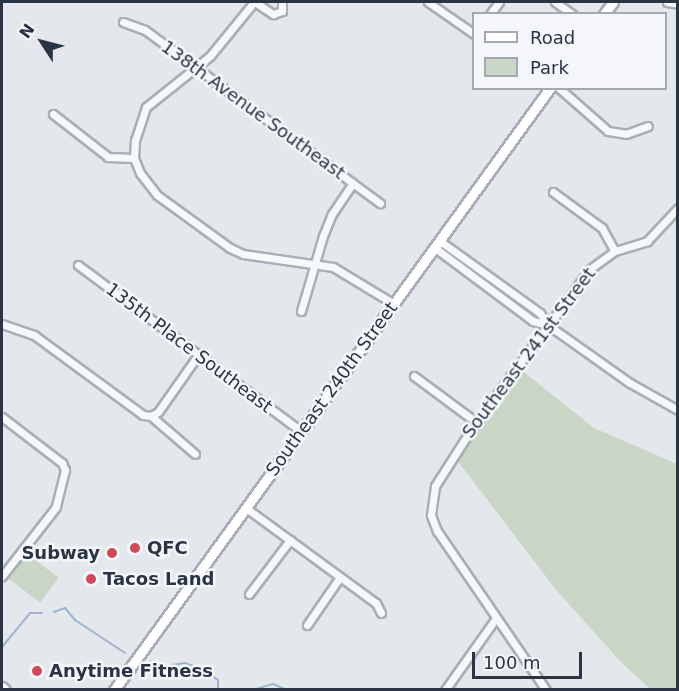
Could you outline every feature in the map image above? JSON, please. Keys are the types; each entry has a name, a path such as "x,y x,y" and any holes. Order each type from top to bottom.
{"main road":[{"name":"Southeast 240th Street","path":"114,690 549,90"}],"street":[{"path":"282,2 282,11 273,14 254,2 228,36 196,68 146,107 138,122 134,158 157,195 230,249 257,256 315,263 348,274 394,304"},
{"path":"428,2 472,33"},
{"path":"555,2 569,12"},
{"path":"667,2 678,4"},
{"name":"138th Avenue Southeast","path":"123,22 145,30 380,203"},
{"path":"561,90 609,131 626,134 648,126"},
{"path":"53,114 108,157 134,158"},
{"path":"301,311 332,214 353,183"},
{"path":"553,192 602,228 615,251"},
{"name":"Southeast 241st Street","path":"496,618 437,531 431,500 441,472 590,269 615,251 647,241 678,208"},
{"path":"437,244 533,321 548,325 630,383 678,410"},
{"name":"135th Place Southeast","path":"78,265 301,431"},
{"path":"2,324 30,332 143,415 151,416 195,454"},
{"path":"151,416 158,412 198,355"},
{"path":"414,376 476,422"},
{"path":"2,417 62,463 65,470 56,507 2,576"},
{"path":"246,508 376,603 381,613"},
{"path":"249,594 290,540"},
{"path":"307,625 340,577"},
{"path":"445,690 496,618 546,690"}],"green space":[{"path":"516,366 594,428 677,464 677,689 650,689 620,661 557,591 453,455"},
{"path":"26,553 59,578 40,602 7,578"}],"waterway":[{"path":"54,612 65,608 75,620 125,653"},
{"path":"2,647 30,613 42,613"},
{"path":"151,661 166,666 185,663 204,670 218,680 218,690"},
{"path":"253,690 273,684 287,690"}],"place":[{"name":"QFC","path":"135,548"},
{"name":"Subway","path":"112,553"},
{"name":"Tacos Land","path":"91,579"},
{"name":"Anytime Fitness","path":"37,671"}]}
